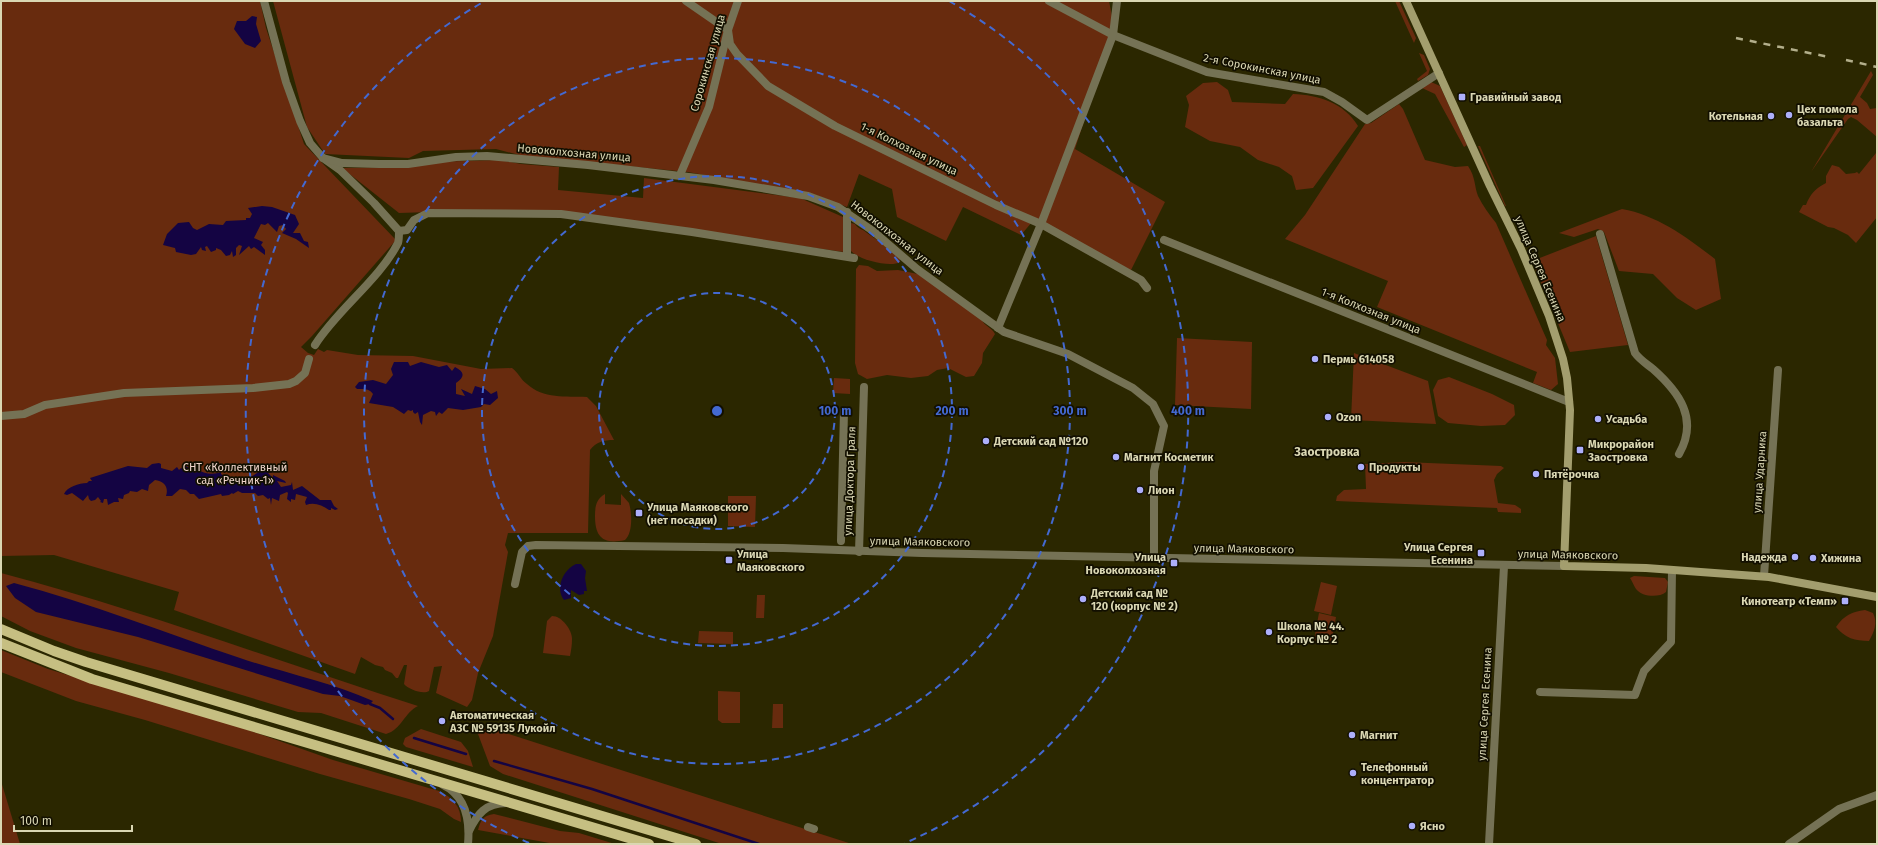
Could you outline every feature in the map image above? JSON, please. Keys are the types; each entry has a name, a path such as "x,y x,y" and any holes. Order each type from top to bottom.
{"main road":[{"path":"1,629 48,649 86,662 696,844"},
{"path":"1,643 92,679 649,844"}],"street":[{"path":"264,1 286,82 300,121 310,143 323,158 340,170 374,203 399,231 398,242 385,261 332,321 315,345"},
{"path":"686,1 728,30"},
{"name":"Сорокинская улица","path":"680,175 709,107 728,30 738,1"},
{"name":"2-я Сорокинская улица","path":"1049,1 1113,35 1207,72 1324,92 1342,102 1367,120 1439,73"},
{"path":"998,328 1041,224 1113,35 1118,1"},
{"name":"улица Сергея Есенина","path":"1406,1 1490,186 1521,249 1546,309 1563,359 1570,402 1564,566"},
{"name":"1-я Колхозная улица","path":"728,30 730,44 737,54 768,86 835,126 996,205 1041,224 1141,280 1147,288"},
{"name":"Новоколхозная улица","path":"323,158 342,163 408,164 456,157 487,156 680,175 808,196 827,202 847,212 873,231 917,269 1004,332 1068,354 1133,388 1154,404 1164,426 1154,471 1154,558"},
{"path":"399,231 407,230 414,220 428,213 561,214 692,232 850,257 847,212"},
{"path":"1600,234 1635,353 1640,360 1661,376 1678,396 1684,407 1687,421 1687,432 1679,454"},
{"name":"1-я Колхозная улица","path":"1164,240 1570,402"},
{"path":"1,416 24,414 45,405 124,393 263,388 289,384 304,373 309,359"},
{"name":"улица Ударника","path":"1764,576 1778,370"},
{"name":"улица Доктора Граля","path":"859,552 864,387"},
{"name":"улица Доктора Граля","path":"841,542 844,410"},
{"name":"улица Маяковского","path":"515,584 521,554 528,546 783,548 859,552 1564,566 1672,570 1764,576 1877,597"},
{"name":"улица Сергея Есенина","path":"1489,844 1504,566"},
{"path":"1540,692 1635,695 1644,671 1671,642 1672,570"},
{"path":"433,781 452,791 462,802 466,811 469,832 468,844"},
{"path":"1789,844 1834,812 1877,795"},
{"path":"469,832 476,817 485,807 500,803 516,804"}],"green space":[{"name":"СНТ «Коллективный сад «Речник-1»","path":"1,1 260,1 266,28 304,144 396,240 301,347 308,353 314,355 318,349 324,352 327,350 358,355 413,356 481,369 512,368 533,389 555,396 587,397 596,406 614,440 600,442 590,450 588,533 508,533 505,545 508,552 493,636 478,673 472,700 467,707 436,693 442,666 434,667 429,691 420,692 404,684 407,665 404,665 398,678 396,678 392,673 385,670 383,667 375,665 361,657 355,674 174,610 179,592 54,555 1,556"},
{"path":"273,1 1109,1 1114,27 1075,149 1165,202 1131,270 1032,222 1021,235 963,207 946,241 897,217 892,189 859,174 847,207 816,195 688,172 523,156 496,149 423,151 409,158 325,154 307,127"},
{"path":"1395,1 1399,1 1416,38 1414,43"},
{"path":"1419,53 1424,55 1430,69 1428,75 1418,81 1417,79 1427,71"},
{"path":"1871,71 1873,75 1860,97 1867,103 1870,109 1877,108 1877,137 1857,120 1851,117 1848,119 1811,172"},
{"path":"1217,82 1228,90 1232,102 1285,104 1293,94 1321,98 1346,111 1358,126 1313,188 1296,190 1292,176 1279,167 1258,160 1240,147 1210,141 1185,127 1189,105 1186,96 1203,83"},
{"path":"1431,82 1440,86 1467,145 1464,147 1435,94 1422,88"},
{"path":"1399,104 1403,109 1425,160 1455,167 1468,166 1471,170 1478,196 1496,223 1547,340 1546,345 1555,358 1558,384 1551,390 1533,383 1537,372 1377,307 1388,281 1285,239 1305,215 1365,124 1371,123"},
{"path":"1478,146 1480,146 1506,206 1505,206"},
{"path":"1877,147 1877,217 1856,243 1848,235 1834,228 1828,227 1799,212 1803,205 1806,205 1814,192 1826,183 1826,176 1832,165 1839,167 1846,174 1857,172 1859,174 1876,153"},
{"path":"500,160 521,164 559,167 558,190 643,198 644,178 800,198 843,217 844,252 572,214 495,210 399,213 342,168 410,167 427,162"},
{"path":"1622,209 1648,216 1672,228 1715,259 1721,299 1696,310 1677,298 1653,274 1619,271 1604,232 1598,229 1574,237 1559,233"},
{"path":"851,223 855,224 888,248 900,259 900,262 896,264 883,264 868,260 851,251"},
{"path":"1596,236 1628,345 1570,352 1532,261"},
{"path":"859,265 868,266 877,271 898,270 918,274 981,316 983,322 995,334 983,353 982,363 974,376 966,377 948,368 937,370 928,376 911,378 887,375 867,379 858,374 855,363 856,269"},
{"path":"1177,338 1252,342 1251,409 1175,405"},
{"path":"1354,353 1428,381 1436,424 1351,420"},
{"path":"1449,377 1492,394 1514,405 1515,415 1505,425 1481,426 1448,423 1438,416 1433,390 1438,380"},
{"path":"834,378 850,379 850,394 833,393"},
{"path":"1404,462 1501,466 1504,468 1497,474 1494,480 1498,503 1515,505 1521,509 1521,513 1498,512 1497,508 1336,501 1337,496 1344,490 1366,489 1365,464"},
{"path":"605,494 605,504 621,505 621,494 629,503 631,512 631,528 628,537 625,540 606,540 599,534 595,523 595,509 598,501"},
{"path":"728,496 756,496 755,527 728,526"},
{"path":"1,573 106,603 418,706 410,712 396,729 386,734 321,713 298,712 169,673 76,648 30,631 1,616"},
{"path":"1634,576 1665,578 1668,582 1666,592 1655,596 1642,594 1636,589 1630,578"},
{"path":"1321,582 1337,586 1331,615 1314,611"},
{"path":"757,595 765,595 764,618 756,618"},
{"path":"1865,610 1873,613 1875,620 1874,631 1869,641 1851,638 1843,634 1836,627 1849,615"},
{"path":"1319,613 1336,617 1331,644 1314,640"},
{"path":"552,616 563,621 572,635 570,656 543,653 547,621"},
{"path":"699,631 733,632 733,644 698,643"},
{"path":"1,650 48,669 237,726 333,760 439,791 452,800 458,807 461,822 440,809 409,799 320,774 145,720 76,701 1,672"},
{"path":"718,691 740,692 740,723 722,723 718,720"},
{"path":"773,704 783,704 783,728 772,728"},
{"path":"479,723 490,734 496,730 852,844 722,844 503,774 490,766 475,726"},
{"path":"421,729 461,742 468,751 473,767 406,747 403,744 405,738"},
{"path":"1,781 20,844 1,844"},
{"path":"494,814 560,831 579,833 615,844 555,844 478,830 483,819"}],"shaded area":[{"path":"252,16 257,17 256,24 261,41 255,48 245,44 234,29 237,21 246,21"},
{"path":"262,206 272,207 295,215 299,224 293,233 300,233 304,241 308,242 309,248 296,239 282,233 286,229 283,225 279,226 277,232 268,223 265,225 261,224 254,238 263,242 261,245 265,250 265,255 254,247 251,249 249,246 239,255 242,246 239,245 236,248 236,255 233,257 232,251 230,255 226,256 221,250 216,248 216,250 211,252 207,246 205,247 206,251 202,250 201,247 196,254 191,255 176,252 175,248 163,245 167,234 178,223 189,222 193,228 197,230 209,224 223,225 226,221 246,220 246,218 250,218 252,214 248,208"},
{"path":"394,362 408,362 410,366 421,362 439,367 447,365 452,371 455,367 461,371 463,375 456,383 456,394 465,396 461,389 472,394 475,386 485,389 491,394 497,391 498,398 490,405 484,404 481,407 463,410 448,408 442,414 439,412 436,416 435,412 431,411 423,415 422,425 418,412 415,414 413,410 408,410 404,414 393,407 369,403 373,394 366,389 357,389 355,387 359,382 373,380 386,384 393,375 391,369"},
{"path":"152,464 161,464 161,468 172,471 177,467 179,470 181,468 186,470 186,466 196,473 197,469 209,474 221,472 221,474 230,480 251,477 266,469 285,470 268,473 273,478 273,475 285,481 286,483 277,481 281,487 291,485 292,482 293,490 302,486 320,500 331,500 334,506 338,509 335,510 331,508 331,510 329,510 321,505 315,504 306,505 305,502 307,497 296,494 295,500 291,499 291,502 287,499 287,492 280,495 279,501 272,498 271,505 270,498 268,499 263,495 258,496 255,493 242,493 238,491 229,495 222,496 221,494 199,499 194,494 190,494 186,490 180,489 172,496 166,496 167,490 165,485 155,480 149,485 148,491 142,489 137,492 130,491 124,495 123,499 118,498 119,502 114,502 108,505 107,499 104,499 103,503 100,502 101,501 98,497 91,501 88,495 83,501 72,493 67,495 64,494 68,489 74,486 92,481 90,478 128,466 147,468"},
{"path":"576,564 581,564 586,571 585,578 587,591 584,591 584,594 579,595 571,590 571,598 564,600 561,595 560,585 567,570"},
{"path":"14,583 100,609 240,658 340,688 373,701 370,704 365,705 340,696 323,694 138,637 36,612 15,598 6,586"}],"waterway":[{"path":"370,704 380,708 393,719"},
{"path":"414,738 466,754"},
{"path":"494,761 592,789 759,844"}],"railway":[{"path":"1736,38 1829,57"},
{"path":"1846,60 1877,67"}],"place":[{"name":"Гравийный завод","path":"1462,97"},
{"name":"Цех помола базальта","path":"1789,115"},
{"name":"Котельная","path":"1771,116"},
{"name":"Пермь 614058","path":"1315,359"},
{"name":"Ozon","path":"1328,417"},
{"name":"Усадьба","path":"1598,419"},
{"name":"Детский сад №120","path":"986,441"},
{"name":"Микрорайон Заостровка","path":"1580,450"},
{"name":"Магнит Косметик","path":"1116,457"},
{"name":"Продукты","path":"1361,467"},
{"name":"Пятёрочка","path":"1536,474"},
{"name":"Лион","path":"1140,490"},
{"name":"Улица Маяковского (нет посадки)","path":"639,513"},
{"name":"Улица Сергея Есенина","path":"1481,553"},
{"name":"Надежда","path":"1795,557"},
{"name":"Хижина","path":"1813,558"},
{"name":"Улица Маяковского","path":"729,560"},
{"name":"Улица Новоколхозная","path":"1174,563"},
{"name":"Детский сад № 120 (корпус № 2)","path":"1083,599"},
{"name":"Кинотеатр «Темп»","path":"1845,601"},
{"name":"Школа № 44. Корпус № 2","path":"1269,632"},
{"name":"Автоматическая АЗС № 59135 Лукойл","path":"442,721"},
{"name":"Магнит","path":"1352,735"},
{"name":"Телефонный концентратор","path":"1353,773"},
{"name":"Ясно","path":"1412,826"}],"district":[{"name":"Заостровка","path":"1327,452"}]}
